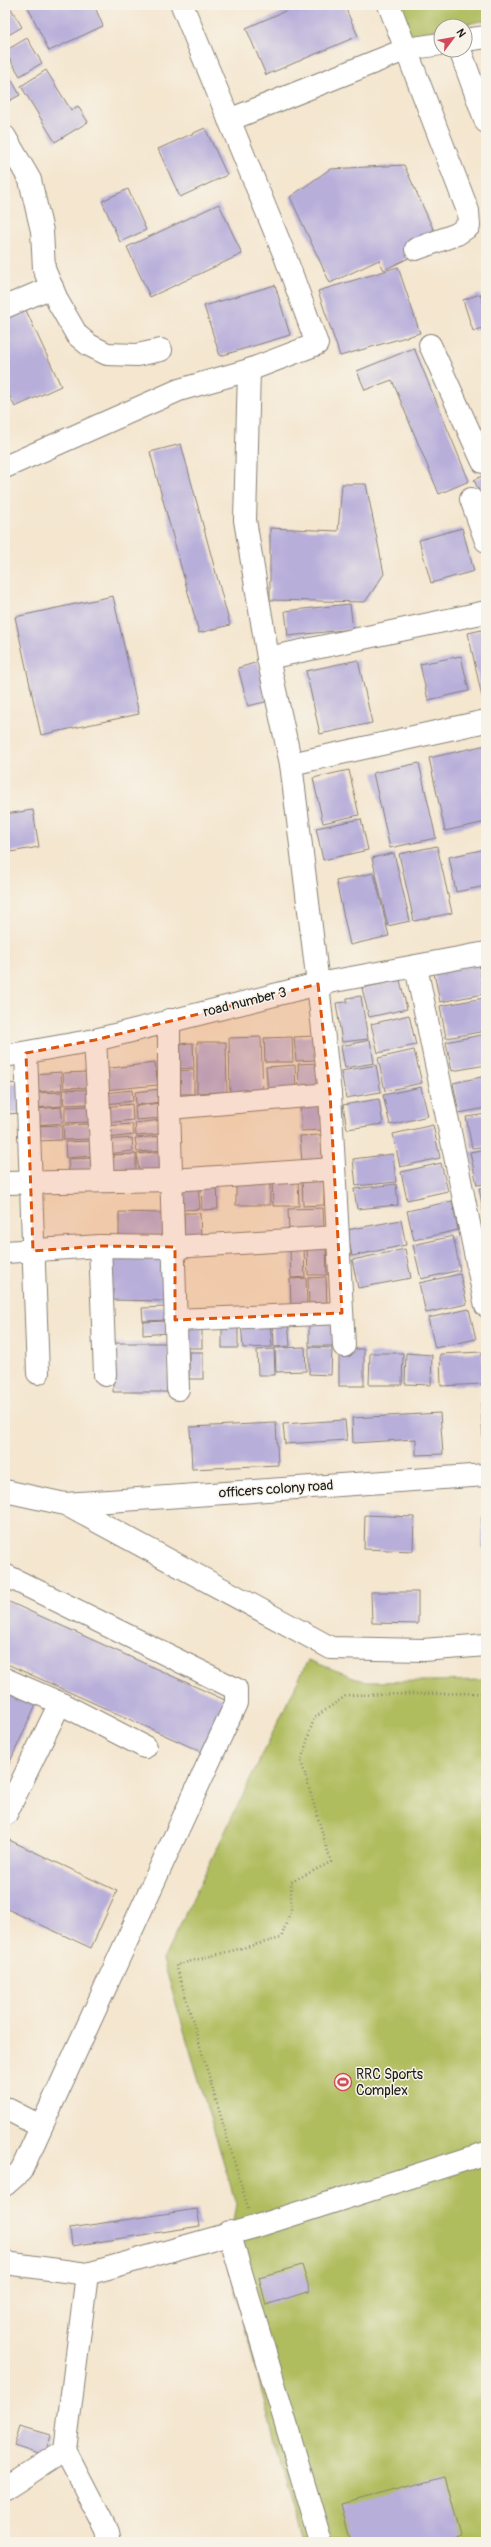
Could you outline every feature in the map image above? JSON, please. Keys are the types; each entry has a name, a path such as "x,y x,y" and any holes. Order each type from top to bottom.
{"street":[{"path":"5,467 179,390 249,370 317,344 286,256 182,5"},
{"path":"389,5 468,211 468,226 458,234 416,249"},
{"path":"473,39 486,37"},
{"path":"230,120 407,49 433,45"},
{"path":"463,58 486,122"},
{"path":"5,137 30,180 42,231 44,269 76,335 89,345 107,354 136,355 161,350"},
{"path":"5,307 52,287"},
{"path":"430,345 483,462 486,461"},
{"path":"249,370 245,520 268,658 291,764 318,984 330,1094 344,1346"},
{"path":"471,499 486,541"},
{"path":"268,658 486,612"},
{"path":"291,764 486,721"},
{"name":"road number 3","path":"5,1056 95,1040 169,1020 318,984 486,953"},
{"path":"416,967 486,1306"},
{"path":"169,1020 169,1108 173,1180 175,1320 178,1389"},
{"path":"95,1040 103,1180"},
{"path":"26,1053 38,1373"},
{"path":"169,1108 330,1094"},
{"path":"5,1183 103,1180 173,1180 334,1169"},
{"path":"5,1252 100,1246 175,1247 337,1237"},
{"path":"100,1246 105,1375"},
{"path":"175,1320 342,1313"},
{"name":"officers colony road","path":"65,1504 486,1475"},
{"path":"5,1491 65,1504 331,1648 423,1650 486,1645"},
{"path":"5,1576 236,1689 236,1703 40,2126 21,2171 5,2185"},
{"path":"5,1678 60,1703 145,1747"},
{"path":"6,1814 60,1703"},
{"path":"5,2108 40,2126"},
{"path":"5,2263 87,2274 230,2232 254,2227 485,2154"},
{"path":"230,2232 321,2542"},
{"path":"87,2274 65,2450 107,2531 110,2542"},
{"path":"5,2489 65,2450"}],"path":[{"path":"248,2208 176,1965 281,1938 291,1910 291,1882 331,1862 302,1761 314,1718 347,1695 486,1693"}],"highlighted area":[{"path":"318,984 330,1094 342,1313 175,1320 175,1247 100,1246 33,1251 26,1053 95,1040"}],"green space":[{"path":"400,5 486,5 486,20 473,23 473,18 433,18 433,31 411,35"},
{"name":"RRC Sports Complex","path":"308,1660 367,1682 486,1680 486,2542 301,2542 227,2259 236,2204 163,1960"}],"building":[{"path":"5,5 9,5 22,27 5,37"},
{"path":"27,5 94,5 103,26 49,51"},
{"path":"299,5 344,5 358,36 266,75 246,28"},
{"path":"27,38 42,63 20,76 5,51"},
{"path":"5,68 20,95 5,103"},
{"path":"46,70 71,110 78,106 88,122 55,142 21,86"},
{"path":"205,128 227,175 180,197 158,149"},
{"path":"404,165 435,233 417,254 384,270 379,260 330,283 290,197 330,169"},
{"path":"128,189 146,230 120,242 102,201"},
{"path":"219,204 242,254 150,297 127,247"},
{"path":"398,267 420,333 340,356 318,291"},
{"path":"275,285 290,335 220,356 204,306"},
{"path":"480,294 486,311 486,327 473,331 463,300"},
{"path":"24,306 61,386 15,407 5,386 5,314"},
{"path":"414,348 469,481 439,494 392,380 365,390 357,371"},
{"path":"181,444 230,625 199,633 150,452"},
{"path":"486,474 486,507 474,480"},
{"path":"342,484 366,484 384,574 365,602 270,600 270,528 338,531"},
{"path":"462,528 474,571 431,583 419,540"},
{"path":"113,596 139,714 41,735 15,617"},
{"path":"350,604 353,629 288,636 285,611"},
{"path":"486,629 486,696 482,697 468,633"},
{"path":"461,656 469,691 428,700 420,664"},
{"path":"358,660 372,723 320,734 306,671"},
{"path":"258,662 269,701 248,706 238,668"},
{"path":"486,745 486,822 445,831 429,758"},
{"path":"419,763 436,838 390,848 373,773"},
{"path":"349,770 359,815 323,823 313,778"},
{"path":"33,810 39,847 5,853 5,814"},
{"path":"361,819 368,850 323,860 316,828"},
{"path":"437,846 452,913 414,921 399,854"},
{"path":"486,849 486,886 456,892 449,857"},
{"path":"394,853 410,921 388,926 372,858"},
{"path":"374,873 389,936 350,945 336,881"},
{"path":"479,964 484,994 440,1002 434,973"},
{"path":"400,980 407,1009 369,1017 362,988"},
{"path":"361,996 368,1039 342,1042 336,1003 347,1002 347,998"},
{"path":"484,998 486,1031 446,1038 440,1006"},
{"path":"409,1015 416,1045 378,1053 371,1024"},
{"path":"486,1034 486,1065 452,1071 446,1042"},
{"path":"314,1036 316,1060 296,1061 294,1037"},
{"path":"261,1037 263,1094 230,1095 229,1038"},
{"path":"292,1037 293,1062 265,1062 264,1038"},
{"path":"370,1040 374,1063 345,1068 341,1046"},
{"path":"197,1042 226,1042 227,1092 197,1093"},
{"path":"193,1043 194,1068 175,1069 174,1044"},
{"path":"414,1050 422,1083 385,1091 378,1058"},
{"path":"155,1063 158,1085 104,1090 102,1069"},
{"path":"317,1063 318,1089 299,1090 298,1064"},
{"path":"295,1065 296,1090 268,1092 266,1067"},
{"path":"376,1065 381,1092 346,1098 341,1071"},
{"path":"194,1070 194,1094 178,1094 176,1071"},
{"path":"61,1072 62,1090 34,1092 33,1074"},
{"path":"89,1072 90,1087 64,1088 63,1073"},
{"path":"486,1076 486,1108 459,1113 453,1083"},
{"path":"20,1083 22,1113 5,1114 5,1084"},
{"path":"421,1087 428,1116 390,1125 383,1095"},
{"path":"89,1089 90,1104 64,1105 63,1090"},
{"path":"160,1089 161,1102 136,1105 135,1092"},
{"path":"132,1090 133,1101 106,1104 105,1093"},
{"path":"62,1092 62,1106 35,1108 34,1093"},
{"path":"379,1099 383,1124 347,1129 343,1105"},
{"path":"161,1103 163,1118 136,1120 135,1106"},
{"path":"132,1104 133,1120 107,1123 105,1107"},
{"path":"90,1106 90,1122 65,1123 65,1107"},
{"path":"321,1106 322,1130 301,1131 300,1107"},
{"path":"61,1107 63,1123 36,1125 35,1109"},
{"path":"486,1114 486,1146 472,1148 466,1117"},
{"path":"161,1120 162,1134 136,1136 135,1123"},
{"path":"89,1124 90,1139 64,1140 63,1125"},
{"path":"132,1124 134,1135 108,1138 106,1126"},
{"path":"61,1125 62,1140 36,1141 35,1126"},
{"path":"433,1125 440,1158 400,1167 393,1134"},
{"path":"321,1135 322,1161 302,1162 300,1136"},
{"path":"163,1136 165,1150 137,1152 135,1138"},
{"path":"132,1138 133,1151 107,1154 106,1140"},
{"path":"92,1141 93,1156 66,1158 65,1142"},
{"path":"486,1149 486,1184 477,1185 470,1152"},
{"path":"164,1151 166,1170 139,1172 137,1154"},
{"path":"136,1154 136,1171 107,1172 106,1155"},
{"path":"393,1154 396,1182 356,1186 353,1159"},
{"path":"93,1158 94,1174 69,1175 68,1159"},
{"path":"441,1163 448,1191 407,1200 401,1172"},
{"path":"302,1178 324,1178 324,1205 303,1206"},
{"path":"236,1180 270,1180 270,1205 236,1205"},
{"path":"272,1180 298,1180 299,1206 273,1206"},
{"path":"217,1182 218,1209 202,1210 201,1183"},
{"path":"198,1183 200,1209 183,1210 182,1184"},
{"path":"396,1184 398,1205 357,1209 354,1189"},
{"path":"486,1187 486,1221 485,1221 479,1188"},
{"path":"452,1201 458,1230 414,1240 407,1211"},
{"path":"323,1208 324,1232 289,1233 288,1209"},
{"path":"119,1212 163,1213 163,1241 119,1241"},
{"path":"184,1213 200,1213 201,1240 185,1240"},
{"path":"401,1220 406,1245 352,1256 347,1230"},
{"path":"453,1236 460,1270 421,1279 413,1245"},
{"path":"326,1248 327,1275 308,1275 307,1249"},
{"path":"304,1249 305,1277 291,1278 290,1250"},
{"path":"405,1249 411,1278 358,1288 352,1260"},
{"path":"110,1253 166,1254 165,1301 110,1300"},
{"path":"460,1274 467,1304 426,1313 419,1283"},
{"path":"326,1277 327,1305 309,1305 308,1278"},
{"path":"306,1278 307,1304 291,1305 290,1279"},
{"path":"167,1307 167,1320 143,1321 142,1308"},
{"path":"469,1309 476,1339 435,1348 428,1318"},
{"path":"309,1317 333,1318 333,1346 309,1346"},
{"path":"273,1319 288,1319 290,1346 274,1347"},
{"path":"166,1321 167,1333 143,1335 143,1322"},
{"path":"270,1321 272,1347 243,1348 241,1322"},
{"path":"222,1323 238,1323 238,1348 222,1348"},
{"path":"187,1324 202,1324 202,1348 187,1348"},
{"path":"113,1343 168,1343 169,1392 113,1392"},
{"path":"305,1347 306,1371 276,1372 275,1348"},
{"path":"309,1347 332,1348 331,1375 309,1374"},
{"path":"274,1349 275,1375 258,1375 257,1350"},
{"path":"339,1349 364,1349 364,1386 339,1386"},
{"path":"189,1352 203,1352 203,1379 189,1379"},
{"path":"482,1352 483,1384 441,1386 440,1354"},
{"path":"370,1353 403,1353 402,1385 369,1385"},
{"path":"406,1353 432,1355 431,1385 405,1384"},
{"path":"481,1404 486,1404 486,1441 483,1441"},
{"path":"440,1413 443,1454 416,1455 416,1439 353,1443 352,1418"},
{"path":"345,1420 347,1440 285,1444 283,1424"},
{"path":"276,1423 278,1465 192,1469 190,1427"},
{"path":"365,1515 414,1517 413,1551 364,1549"},
{"path":"482,1517 486,1517 486,1548 482,1548"},
{"path":"371,1592 418,1592 418,1624 372,1623"},
{"path":"5,1600 227,1701 204,1753 5,1663"},
{"path":"5,1687 37,1702 5,1773"},
{"path":"5,1838 117,1891 91,1948 5,1908"},
{"path":"197,2209 200,2226 72,2246 70,2228"},
{"path":"302,2265 310,2291 266,2305 259,2277"},
{"path":"20,2426 51,2435 44,2456 14,2446"},
{"path":"445,2477 461,2536 439,2542 351,2542 341,2504"}],"place":[{"name":"RRC Sports Complex","path":"343,2082"}]}
